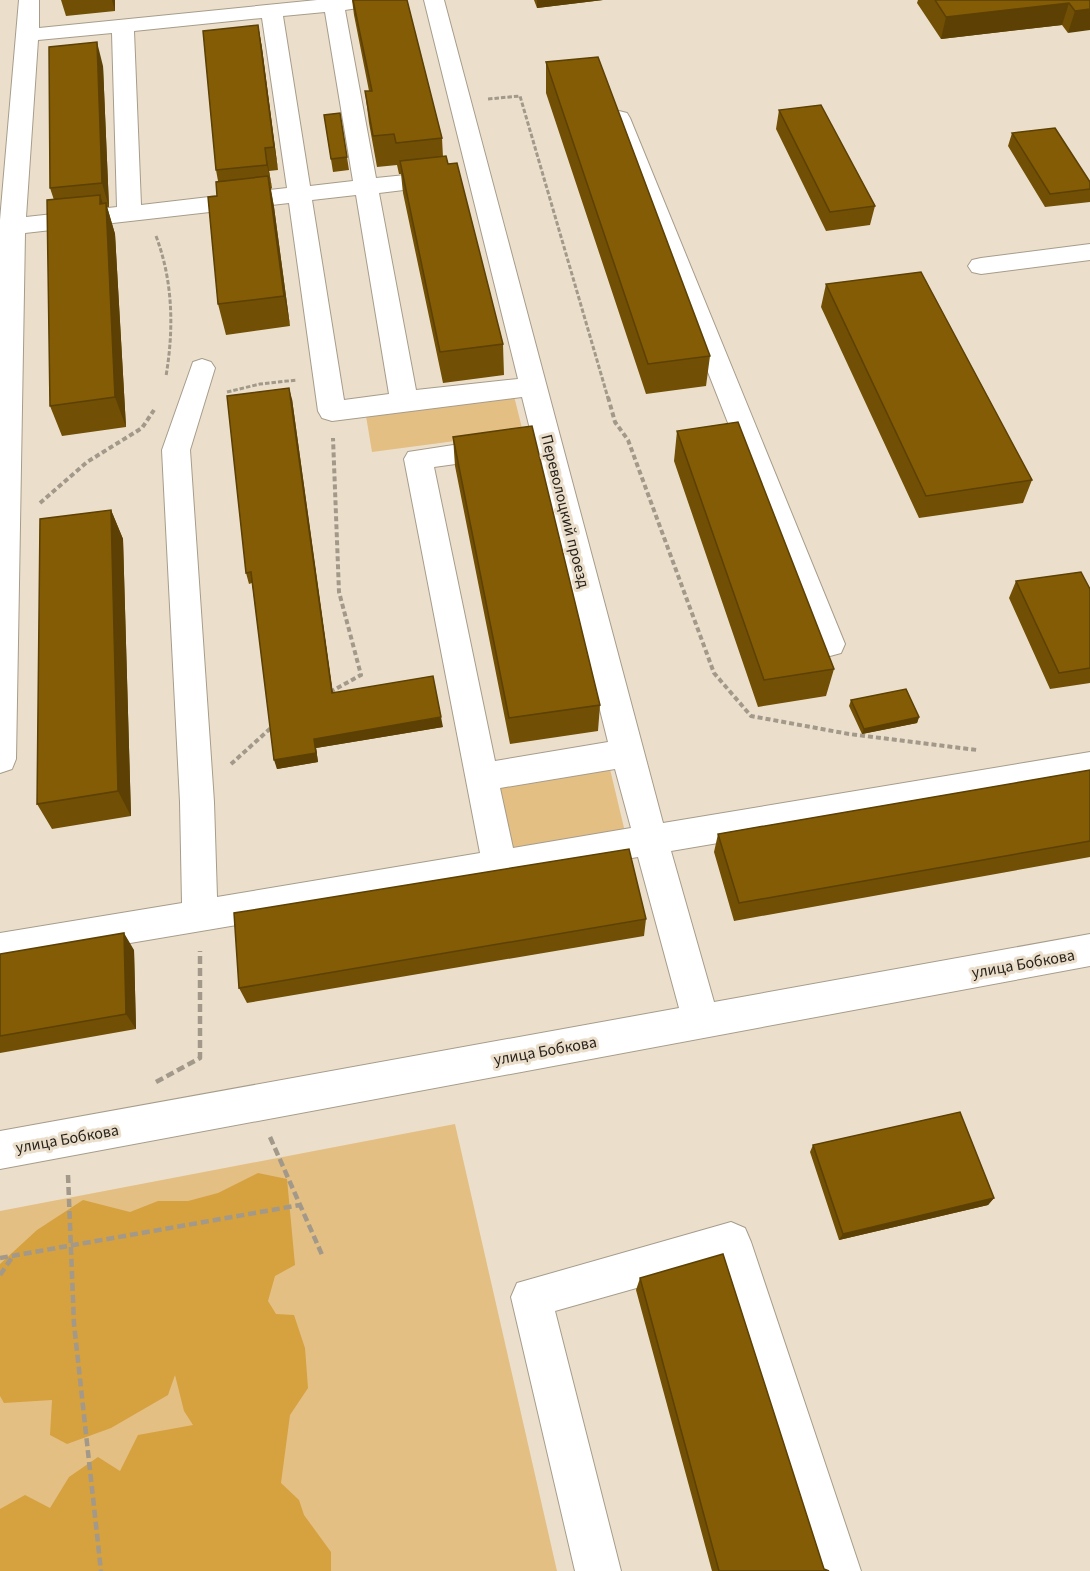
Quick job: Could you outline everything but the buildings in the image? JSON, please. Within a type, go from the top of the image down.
[{"type":"street","points":[[0,759],[6,539],[7,227],[28,35],[29,0]]},
{"type":"street","points":[[28,35],[272,11],[333,2],[377,0]]},
{"type":"street","name":"Переволоцкий проезд","points":[[434,0],[627,753],[653,839],[701,1022]]},
{"type":"street","points":[[333,2],[404,401]]},
{"type":"street","points":[[272,11],[332,411],[534,386]]},
{"type":"street","points":[[123,26],[138,212]]},
{"type":"street","points":[[617,110],[830,644]]},
{"type":"street","points":[[7,227],[479,175]]},
{"type":"street","points":[[981,266],[1090,252]]},
{"type":"street","points":[[200,916],[196,802],[176,450],[202,368]]},
{"type":"street","points":[[499,866],[418,459],[548,441]]},
{"type":"street","points":[[481,777],[627,753]]},
{"type":"street","points":[[0,950],[1090,766]]},
{"type":"street","name":"улица Бобкова","points":[[0,1150],[1090,951]]},
{"type":"street","points":[[598,1571],[531,1297],[731,1242],[837,1571]]},
{"type":"path","points":[[460,102],[520,96],[615,422]]},
{"type":"path","points":[[138,212],[150,223],[166,261],[172,346],[165,380]]},
{"type":"path","points":[[6,539],[46,496],[87,462],[192,400],[260,384],[327,377]]},
{"type":"path","points":[[142,428],[160,402]]},
{"type":"path","points":[[321,697],[361,675],[339,592],[332,411]]},
{"type":"path","points":[[196,802],[233,761],[281,719]]},
{"type":"path","points":[[200,916],[200,1058]]},
{"type":"path","points":[[268,1132],[323,1257]]},
{"type":"path","points":[[68,1168],[69,1245],[77,1367],[101,1571]]},
{"type":"path","points":[[0,1258],[300,1205]]},
{"type":"path","points":[[0,1275],[14,1255]]},
{"type":"shaded area","points":[[514,396],[523,432],[372,452],[366,416]]},
{"type":"shaded area","points":[[610,769],[625,832],[508,851],[495,786]]},
{"type":"shaded area","points":[[455,1124],[557,1571],[0,1571],[0,1211]]},
{"type":"shaded area","points":[[258,1173],[287,1179],[295,1265],[275,1276],[268,1301],[276,1314],[294,1315],[305,1348],[308,1388],[290,1415],[281,1483],[299,1500],[304,1515],[331,1552],[331,1571],[0,1571],[0,1509],[25,1495],[50,1508],[69,1477],[98,1457],[120,1471],[138,1435],[193,1425],[184,1411],[175,1375],[168,1395],[111,1428],[67,1444],[50,1435],[52,1400],[4,1403],[0,1396],[0,1264],[37,1230],[83,1200],[130,1212],[158,1201],[188,1201],[218,1193]]}]
